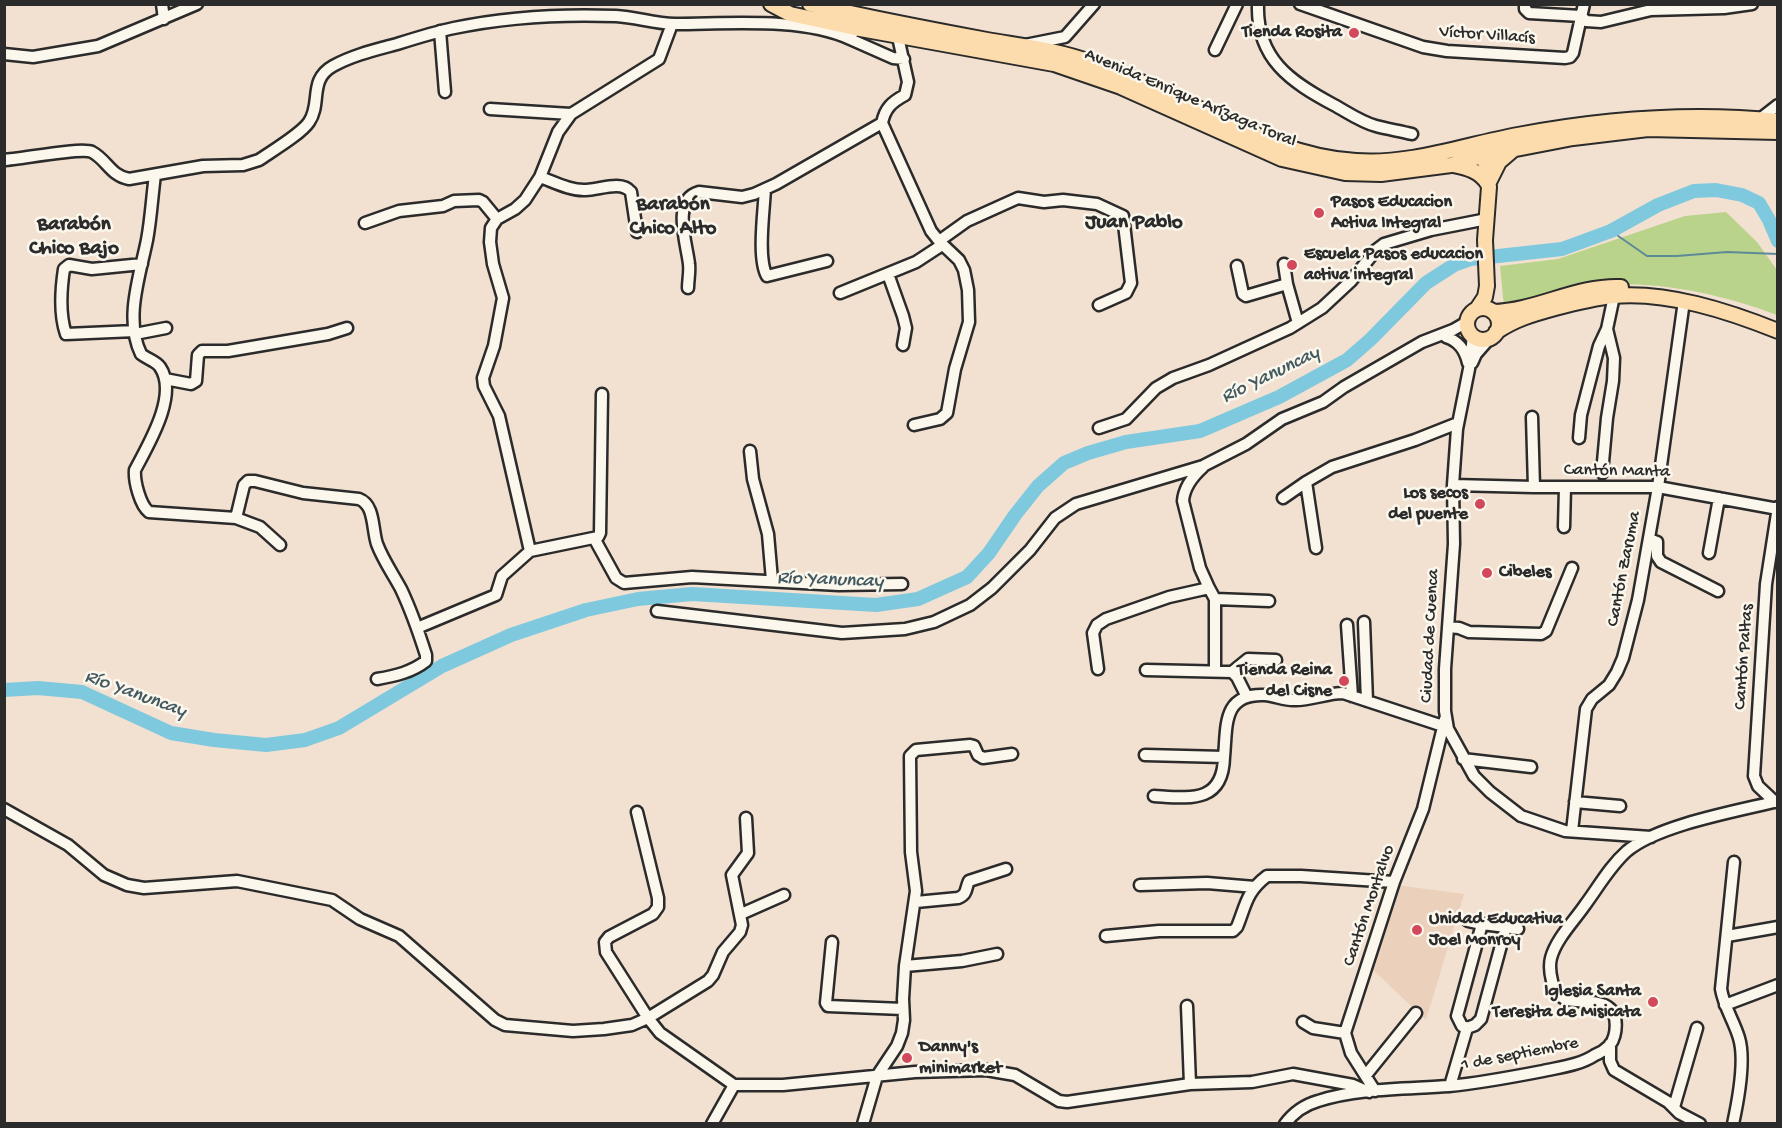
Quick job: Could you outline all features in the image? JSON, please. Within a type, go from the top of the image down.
[{"type":"main road","name":"Avenida Enrique Arízaga Toral","points":[[771,4],[790,14],[898,37],[1024,58],[1077,71],[1139,95],[1282,159],[1345,172],[1381,174],[1451,165],[1484,149],[1514,149],[1573,138],[1648,129],[1778,132]]},
{"type":"main road","name":"Avenida Enrique Arízaga Toral","points":[[810,4],[855,28],[1020,46],[1089,61],[1175,97],[1258,137],[1289,148],[1352,161],[1398,161],[1484,149],[1587,124],[1639,118],[1778,121]]},
{"type":"main road","points":[[1484,149],[1488,184],[1485,297],[1487,311],[1498,324],[1493,335]]},
{"type":"main road","points":[[1488,184],[1499,162],[1514,149]]},
{"type":"main road","points":[[1451,165],[1475,172],[1488,184]]},
{"type":"main road","points":[[1778,321],[1730,303],[1706,297],[1651,289],[1616,287],[1577,292],[1515,309],[1471,314],[1470,331],[1481,339],[1529,315],[1581,301],[1614,296],[1640,296],[1684,301],[1729,312],[1778,331]]},
{"type":"street","points":[[162,4],[164,19]]},
{"type":"street","points":[[4,54],[33,57],[98,46],[197,4]]},
{"type":"street","points":[[1020,46],[1065,37],[1094,4]]},
{"type":"street","points":[[1215,50],[1237,4]]},
{"type":"street","points":[[1258,4],[1260,29],[1266,46],[1273,61],[1284,74],[1312,93],[1376,126],[1412,134]]},
{"type":"street","name":"Víctor Villacís","points":[[1300,4],[1326,9],[1423,47],[1447,51],[1570,57],[1573,53],[1581,16]]},
{"type":"street","points":[[1525,4],[1529,13],[1581,16],[1587,21],[1601,22],[1651,10],[1724,8],[1752,4]]},
{"type":"street","points":[[1581,16],[1584,4]]},
{"type":"street","points":[[4,160],[76,150],[89,151],[98,156],[120,177],[129,179],[195,167],[243,165],[259,160],[311,120],[317,84],[321,75],[348,58],[440,31],[546,16],[619,16],[672,24],[786,26],[820,30],[855,28],[890,57],[904,59]]},
{"type":"street","points":[[530,551],[500,416],[484,386],[483,378],[494,346],[503,298],[493,264],[491,228],[497,219],[515,209],[525,200],[540,177],[558,132],[571,114],[659,59],[672,24]]},
{"type":"street","points":[[440,31],[445,92]]},
{"type":"street","points":[[898,37],[908,82],[905,95],[893,102],[884,112],[882,123],[932,231],[959,260],[964,270],[968,290],[969,322],[955,369],[947,413],[940,419],[914,425]]},
{"type":"street","points":[[1760,119],[1778,105]]},
{"type":"street","points":[[490,109],[571,114]]},
{"type":"street","points":[[688,288],[689,268],[682,224],[687,198],[699,192],[742,197],[765,189],[882,123]]},
{"type":"street","points":[[155,176],[134,312],[135,333],[141,354],[160,367],[165,380],[161,419],[135,470],[143,507],[149,512],[236,518],[260,527],[280,545]]},
{"type":"street","points":[[540,177],[581,190],[621,186],[627,188],[631,192],[637,232]]},
{"type":"street","points":[[765,189],[762,229],[764,266],[767,276],[827,261]]},
{"type":"street","points":[[840,293],[916,262],[967,221],[1018,198],[1044,202],[1063,200],[1097,204],[1123,216],[1131,283],[1126,292],[1099,305]]},
{"type":"street","points":[[365,223],[399,211],[443,206],[454,201],[479,200],[497,219]]},
{"type":"street","points":[[1100,428],[1125,419],[1156,388],[1173,378],[1215,362],[1298,323],[1322,308],[1344,288],[1384,244],[1431,230],[1487,219]]},
{"type":"street","points":[[142,264],[92,269],[69,265],[64,269],[62,302],[66,334],[135,333],[166,328]]},
{"type":"street","points":[[1284,264],[1298,323]]},
{"type":"street","points":[[1237,266],[1243,294],[1246,296],[1287,284]]},
{"type":"street","points":[[888,274],[906,328],[903,345]]},
{"type":"street","points":[[1579,438],[1581,415],[1599,346],[1607,329],[1614,296]]},
{"type":"street","name":"Cantón Zaruma","points":[[1572,831],[1586,709],[1592,699],[1609,685],[1623,658],[1638,600],[1658,487],[1684,301]]},
{"type":"street","points":[[165,380],[191,384],[196,381],[198,355],[202,351],[228,351],[328,334],[347,328]]},
{"type":"street","points":[[1602,473],[1614,369],[1614,358],[1607,329]]},
{"type":"street","points":[[657,611],[842,633],[905,628],[934,622],[970,605],[992,588],[1030,550],[1065,509],[1203,466],[1246,444],[1282,419],[1323,402],[1344,387],[1422,342],[1470,331]]},
{"type":"street","name":"Ciudad de Cuenca","points":[[1470,331],[1469,369],[1458,423],[1453,485],[1454,544],[1445,669],[1444,722],[1474,776],[1490,792],[1521,816],[1572,831],[1652,837]]},
{"type":"street","name":"Ciudad de Cuenca","points":[[1469,369],[1476,354],[1493,335]]},
{"type":"street","points":[[1441,338],[1458,343],[1469,369]]},
{"type":"street","points":[[417,628],[496,595],[502,576],[530,551],[598,537],[600,533],[602,394]]},
{"type":"street","points":[[1532,417],[1534,487]]},
{"type":"street","points":[[1283,498],[1332,467],[1415,440],[1458,423]]},
{"type":"street","points":[[750,451],[753,479],[768,534],[772,580]]},
{"type":"street","points":[[1203,466],[1189,481],[1183,493],[1183,501],[1200,568],[1215,599],[1215,671]]},
{"type":"street","points":[[236,518],[243,485],[255,480],[303,493],[359,499],[366,502],[370,508],[373,530],[380,552],[417,628],[426,661],[415,669],[376,680]]},
{"type":"street","points":[[1306,482],[1316,548]]},
{"type":"street","name":"Cantón Manta","points":[[1453,485],[1658,487],[1777,508]]},
{"type":"street","points":[[1564,527],[1565,487]]},
{"type":"street","points":[[1709,553],[1719,498]]},
{"type":"street","name":"Cantón Paltas","points":[[1776,801],[1758,786],[1754,776],[1766,584],[1777,508]]},
{"type":"street","points":[[594,538],[616,578],[624,583],[692,577],[839,585],[902,584]]},
{"type":"street","points":[[1649,539],[1657,542],[1657,556],[1661,562],[1718,591]]},
{"type":"street","points":[[1448,627],[1478,633],[1541,634],[1546,631],[1572,568]]},
{"type":"street","points":[[1098,669],[1093,633],[1097,625],[1106,619],[1169,597],[1209,588]]},
{"type":"street","points":[[1215,599],[1269,601]]},
{"type":"street","points":[[1366,623],[1369,702]]},
{"type":"street","points":[[1347,625],[1352,696]]},
{"type":"street","points":[[1232,672],[1248,659],[1276,660]]},
{"type":"street","points":[[1146,670],[1232,672],[1247,697]]},
{"type":"street","points":[[1154,796],[1187,798],[1210,793],[1216,787],[1222,776],[1228,714],[1231,707],[1247,697],[1265,695],[1294,700],[1343,693],[1444,722]]},
{"type":"street","name":"Cantón Montalvo","points":[[1345,1032],[1394,882],[1423,809],[1444,722]]},
{"type":"street","points":[[863,1124],[877,1076],[897,1046],[904,1020],[905,966],[916,902],[916,881],[911,852],[909,760],[912,752],[970,745],[974,746],[978,755],[983,758],[1012,754]]},
{"type":"street","points":[[1145,755],[1224,757]]},
{"type":"street","points":[[1463,759],[1531,767]]},
{"type":"street","points":[[1700,1124],[1679,1113],[1674,1107],[1614,1070],[1610,1061],[1610,1044],[1616,1021],[1613,1012],[1607,1007],[1565,1000],[1557,995],[1553,988],[1550,968],[1554,950],[1614,864],[1638,843],[1688,824],[1776,801]]},
{"type":"street","points":[[1575,802],[1620,806]]},
{"type":"street","points":[[4,809],[68,845],[104,875],[127,885],[144,888],[237,881],[332,900],[360,919],[399,936],[495,1020],[505,1025],[584,1031],[632,1025],[648,1018],[708,981],[723,952],[740,932],[742,925],[732,875],[748,853],[746,818]]},
{"type":"street","points":[[637,812],[658,898],[658,907],[653,914],[609,937],[605,942],[606,952],[660,1033],[734,1085],[783,1085],[915,1072],[986,1070],[1015,1074],[1059,1101],[1067,1102],[1190,1084],[1252,1082],[1293,1074],[1353,1085],[1372,1092]]},
{"type":"street","points":[[1616,834],[1623,855]]},
{"type":"street","points":[[1733,1124],[1742,1053],[1721,989],[1734,862]]},
{"type":"street","points":[[916,902],[958,898],[967,891],[969,880],[1006,870]]},
{"type":"street","points":[[1106,936],[1159,931],[1233,931],[1237,927],[1241,911],[1255,888],[1267,876],[1394,882]]},
{"type":"street","points":[[1140,885],[1207,883],[1255,888]]},
{"type":"street","points":[[741,914],[784,895]]},
{"type":"street","points":[[1468,921],[1518,929]]},
{"type":"street","points":[[1482,924],[1457,1016],[1462,1026],[1467,1028],[1475,1025],[1481,1019],[1506,927]]},
{"type":"street","points":[[1727,936],[1778,927]]},
{"type":"street","points":[[832,942],[826,1003],[828,1006],[903,1009]]},
{"type":"street","points":[[905,966],[962,961],[997,954]]},
{"type":"street","points":[[1725,1005],[1778,984]]},
{"type":"street","points":[[1187,1006],[1190,1084]]},
{"type":"street","points":[[1366,1075],[1416,1013]]},
{"type":"street","points":[[1303,1022],[1313,1028],[1345,1032],[1351,1053],[1366,1075],[1372,1092]]},
{"type":"street","points":[[1450,1086],[1467,1028]]},
{"type":"street","points":[[1674,1107],[1697,1028]]},
{"type":"street","name":"1 de septiembre","points":[[1285,1124],[1296,1111],[1318,1101],[1372,1092],[1450,1086],[1501,1079],[1576,1064],[1593,1057],[1610,1044]]},
{"type":"street","points":[[712,1124],[734,1085]]},
{"type":"shaded area","name":"Unidad Educativa Joel Monroy","points":[[1396,885],[1464,894],[1426,1020],[1369,966]]},
{"type":"green space","points":[[1726,212],[1757,242],[1777,270],[1777,315],[1705,293],[1630,284],[1571,287],[1504,307],[1500,266],[1558,259],[1685,216]]},
{"type":"waterway","name":"Río Yanuncay","points":[[4,690],[38,688],[82,692],[171,733],[266,745],[305,740],[339,728],[442,666],[511,635],[586,610],[638,599],[692,594],[876,605],[918,599],[967,577],[989,553],[1038,486],[1064,463],[1126,442],[1200,431],[1279,397],[1347,360],[1426,283],[1454,265],[1471,259],[1562,249],[1611,231],[1658,205],[1694,191],[1716,190],[1742,195],[1759,203],[1778,241]]},
{"type":"waterway","name":"Río Yanuncay","points":[[1611,231],[1647,256],[1727,252],[1778,254]]},
{"type":"place","name":"Tienda Rosita","points":[[1354,33]]},
{"type":"place","name":"Pasos Educacion Activa Integral","points":[[1319,213]]},
{"type":"place","name":"Escuela Pasos educacion activa integral","points":[[1292,265]]},
{"type":"place","name":"Los secos del puente","points":[[1480,504]]},
{"type":"place","name":"Cibeles","points":[[1487,573]]},
{"type":"place","name":"Tienda Reina del Cisne","points":[[1344,681]]},
{"type":"place","name":"Unidad Educativa Joel Monroy","points":[[1417,930]]},
{"type":"place","name":"Iglesia Santa Teresita de Misicata","points":[[1653,1002]]},
{"type":"place","name":"Danny's minimarket","points":[[907,1058]]},
{"type":"district","name":"Barabón Chico Alto","points":[[673,218]]},
{"type":"district","name":"Juan Pablo","points":[[1134,224]]},
{"type":"district","name":"Barabón Chico Bajo","points":[[74,238]]}]
